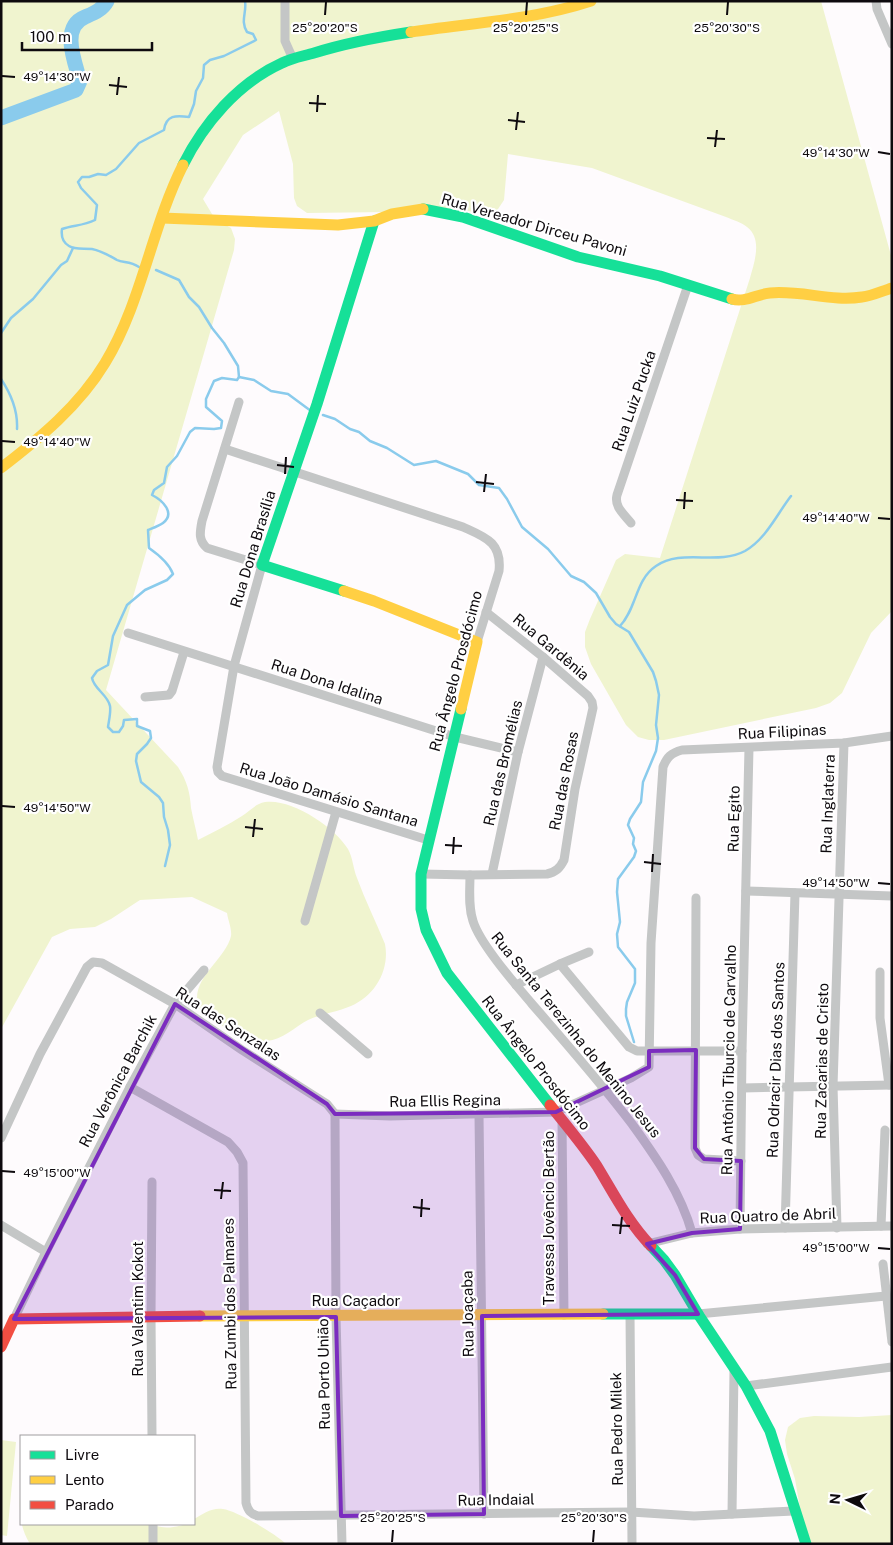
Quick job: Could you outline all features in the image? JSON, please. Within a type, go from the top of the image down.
[{"type":"main road","points":[[1,468],[32,444],[69,410],[96,377],[115,346],[180,170],[201,134],[235,94],[278,64],[353,41],[424,29],[526,17],[573,8],[591,1]]},
{"type":"main road","name":"Rua Vereador Dirceu Pavoni","points":[[162,218],[338,225],[374,221],[392,214],[421,209],[442,212],[578,256],[641,271],[739,301],[767,293],[789,292],[840,298],[863,297],[892,288]]},
{"type":"main road","name":"Rua Dona Brasília","points":[[262,565],[317,404],[374,221]]},
{"type":"main road","points":[[262,565],[374,600],[477,642]]},
{"type":"main road","name":"Rua Ângelo Prosdócimo","points":[[477,642],[421,874],[420,908],[426,930],[447,973],[596,1165],[625,1215],[647,1244],[664,1260],[675,1275],[698,1314],[746,1386],[770,1431],[806,1544]]},
{"type":"main road","name":"Rua Caçador","points":[[14,1319],[151,1316],[336,1317],[698,1314]]},
{"type":"main road","name":"Rua Verônica Barchik","points":[[1,1347],[14,1319]]},
{"type":"street","points":[[285,1],[285,41],[293,59]]},
{"type":"street","points":[[876,1],[877,9],[892,44]]},
{"type":"street","name":"Rua Luiz Pucka","points":[[631,523],[617,506],[617,494],[688,285]]},
{"type":"street","points":[[239,402],[202,522],[200,536],[202,544],[207,548],[262,565]]},
{"type":"street","points":[[225,449],[293,472]]},
{"type":"street","name":"Rua Ângelo Prosdócimo","points":[[293,472],[463,526],[484,536],[492,543],[498,551],[500,559],[499,571],[477,642]]},
{"type":"street","name":"Rua Dona Brasília","points":[[222,776],[218,772],[217,767],[234,666],[262,565]]},
{"type":"street","name":"Rua Gardênia","points":[[486,612],[588,696],[593,708]]},
{"type":"street","name":"Rua Dona Idalina","points":[[128,633],[455,738],[518,752]]},
{"type":"street","points":[[145,697],[169,695],[172,691],[184,652]]},
{"type":"street","name":"Rua das Bromélias","points":[[492,874],[518,752],[543,657]]},
{"type":"street","name":"Rua das Rosas","points":[[492,874],[554,872],[560,867],[564,860],[576,789],[593,708]]},
{"type":"street","name":"Rua Filipinas","points":[[650,1051],[650,943],[663,767],[666,759],[672,753],[682,750],[844,743],[892,736]]},
{"type":"street","name":"Rua Inglaterra","points":[[839,895],[844,743]]},
{"type":"street","name":"Rua Egito","points":[[746,891],[749,748]]},
{"type":"street","name":"Rua João Damásio Santana","points":[[222,776],[428,840]]},
{"type":"street","points":[[305,920],[336,812]]},
{"type":"street","points":[[421,874],[492,874]]},
{"type":"street","name":"Rua Santa Terezinha do Menino Jesus","points":[[470,875],[470,905],[473,921],[480,936],[516,985],[606,1089],[652,1151],[684,1209],[692,1233]]},
{"type":"street","points":[[746,891],[892,896]]},
{"type":"street","name":"Rua Antônio Tiburcio de Carvalho","points":[[740,1230],[746,891]]},
{"type":"street","name":"Rua Odracir Dias dos Santos","points":[[785,1228],[795,893]]},
{"type":"street","name":"Rua Zacarias de Cristo","points":[[837,1228],[833,1086],[839,895]]},
{"type":"street","points":[[696,898],[695,1148],[698,1155],[704,1158],[741,1162]]},
{"type":"street","points":[[516,985],[589,952]]},
{"type":"street","name":"Rua das Senzalas","points":[[1,1138],[40,1054],[87,967],[93,962],[102,963],[175,1004],[242,1050],[327,1104],[334,1114]]},
{"type":"street","points":[[560,964],[629,1047],[650,1051],[742,1051]]},
{"type":"street","name":"Rua Verônica Barchik","points":[[14,1319],[130,1087],[175,1004],[204,970]]},
{"type":"street","points":[[742,1088],[890,1085],[880,1018],[880,972]]},
{"type":"street","points":[[320,1012],[368,1054]]},
{"type":"street","points":[[559,1116],[649,1067],[650,1051]]},
{"type":"street","name":"Rua Zumbi dos Palmares","points":[[130,1087],[228,1142],[237,1152],[243,1163],[246,1503],[248,1510],[258,1516]]},
{"type":"street","name":"Rua Ellis Regina","points":[[334,1114],[559,1116]]},
{"type":"street","name":"Rua Porto União","points":[[334,1114],[336,1317],[342,1544]]},
{"type":"street","name":"Rua Joaçaba","points":[[479,1114],[484,1514]]},
{"type":"street","name":"Travessa Jovêncio Bertão","points":[[559,1116],[564,1314]]},
{"type":"street","points":[[881,1226],[886,1130]]},
{"type":"street","name":"Rua Valentim Kokot","points":[[152,1182],[152,1435]]},
{"type":"street","points":[[1,1226],[46,1252]]},
{"type":"street","name":"Rua Quatro de Abril","points":[[647,1244],[692,1233],[785,1228],[892,1226]]},
{"type":"street","points":[[882,1264],[892,1342]]},
{"type":"street","points":[[698,1314],[886,1296]]},
{"type":"street","name":"Rua Pedro Milek","points":[[630,1314],[632,1544]]},
{"type":"street","points":[[746,1386],[892,1367]]},
{"type":"street","points":[[732,1514],[734,1370]]},
{"type":"street","name":"Rua Indaial","points":[[258,1516],[631,1512],[694,1516],[794,1511]]},
{"type":"street","points":[[153,1525],[153,1544]]},
{"type":"highlighted area","points":[[175,1004],[327,1104],[335,1114],[556,1112],[649,1067],[649,1051],[696,1050],[695,1148],[704,1159],[741,1161],[740,1229],[692,1233],[647,1244],[675,1275],[698,1314],[482,1316],[484,1514],[341,1516],[336,1317],[14,1319]]},
{"type":"green space","points":[[1,1],[821,1],[892,259],[892,611],[871,633],[842,693],[830,703],[816,708],[664,740],[649,740],[638,737],[626,725],[591,664],[585,647],[585,632],[616,560],[625,554],[660,558],[750,278],[756,251],[755,238],[752,232],[745,225],[737,221],[592,168],[508,154],[504,200],[496,212],[485,214],[468,211],[307,213],[297,206],[294,198],[293,164],[279,111],[243,135],[203,199],[215,219],[231,228],[235,239],[234,250],[106,690],[178,767],[184,777],[190,797],[198,840],[237,819],[258,804],[275,802],[299,809],[323,823],[342,840],[350,852],[360,886],[385,944],[386,954],[383,972],[374,989],[360,1002],[308,1020],[273,1040],[267,1041],[252,1038],[211,1020],[200,1010],[197,999],[202,980],[228,945],[231,936],[227,913],[192,897],[140,900],[95,927],[70,929],[52,937],[1,1029]]},
{"type":"green space","points":[[892,1415],[892,1544],[811,1544],[802,1520],[795,1479],[787,1454],[785,1440],[788,1427],[800,1418],[814,1416],[859,1417]]},
{"type":"green space","points":[[1,1440],[16,1442],[7,1536],[1,1535]]},
{"type":"green space","points":[[223,1509],[246,1518],[286,1544],[30,1544],[22,1525],[155,1525],[169,1528],[195,1525],[195,1518],[197,1517],[208,1511]]},
{"type":"waterway","points":[[1,118],[76,90],[80,81],[71,46],[73,29],[77,22],[98,11],[107,1]]},
{"type":"waterway","points":[[139,267],[117,260],[99,251],[74,248],[63,241],[62,229],[95,220],[97,205],[81,188],[78,182],[82,177],[98,174],[106,175],[116,169],[139,143],[164,130],[167,121],[172,117],[189,117],[196,91],[203,78],[204,65],[210,60],[224,56],[256,40],[253,34],[247,32],[245,28],[245,1]]},
{"type":"waterway","points":[[1,333],[11,318],[33,299],[61,265],[67,261],[73,248]]},
{"type":"waterway","points":[[156,270],[179,280],[189,297],[199,307],[224,343],[238,366],[239,377]]},
{"type":"waterway","points":[[165,866],[170,845],[163,803],[159,797],[141,782],[136,761],[137,754],[151,738],[150,731],[137,726],[137,719],[124,720],[119,732],[113,732],[108,727],[109,702],[95,685],[92,678],[97,671],[108,665],[113,636],[127,605],[145,590],[167,580],[173,574],[160,556],[149,548],[148,530],[163,523],[168,515],[168,511],[163,503],[152,495],[154,490],[164,483],[167,467],[177,456],[190,432],[195,428],[221,428],[222,421],[206,407],[206,399],[214,381],[222,378],[237,380],[239,377],[254,380],[271,391],[288,394],[311,411]]},
{"type":"waterway","points":[[1,379],[13,402],[17,429]]},
{"type":"waterway","points":[[323,415],[335,419],[350,429],[359,432],[370,441],[387,448],[414,465],[436,461],[468,474],[479,485],[499,488],[522,527],[548,549],[571,576],[584,582],[596,593],[610,617],[616,624],[629,632],[653,672],[659,695],[656,751],[643,782],[641,802],[628,825],[634,838],[633,844],[636,851],[634,857],[618,879],[617,892],[620,922],[617,934],[618,947],[635,969],[635,983],[626,1009],[626,1016],[634,1042]]},
{"type":"waterway","points":[[620,626],[626,619],[644,579],[656,566],[677,558],[723,557],[745,551],[765,533],[791,496]]},
{"type":"traffic: fast","points":[[183,165],[201,134],[224,106],[251,81],[266,71],[290,60],[326,49],[411,32]]},
{"type":"traffic: fast","points":[[423,209],[463,217],[578,257],[660,276],[732,299]]},
{"type":"traffic: fast","points":[[344,591],[262,565],[317,404],[374,221]]},
{"type":"traffic: fast","points":[[461,709],[421,874],[421,909],[426,930],[447,973],[550,1105]]},
{"type":"traffic: fast","points":[[651,1246],[675,1275],[698,1314],[746,1386],[770,1431],[806,1544]]},
{"type":"traffic: fast","points":[[603,1314],[698,1314]]},
{"type":"traffic: slow","points":[[411,32],[524,17],[591,1]]},
{"type":"traffic: slow","points":[[1,468],[44,433],[71,407],[95,379],[105,363],[118,340],[138,290],[163,214],[183,165]]},
{"type":"traffic: slow","points":[[162,218],[338,225],[374,221],[392,214],[423,209]]},
{"type":"traffic: slow","points":[[732,299],[742,300],[765,294],[782,293],[851,298],[870,296],[892,288]]},
{"type":"traffic: slow","points":[[344,591],[477,642],[461,709]]},
{"type":"traffic: slow","points":[[200,1316],[603,1314]]},
{"type":"traffic: jam","points":[[550,1105],[592,1158],[628,1218],[651,1246]]},
{"type":"traffic: jam","points":[[1,1347],[14,1319],[200,1316]]}]
